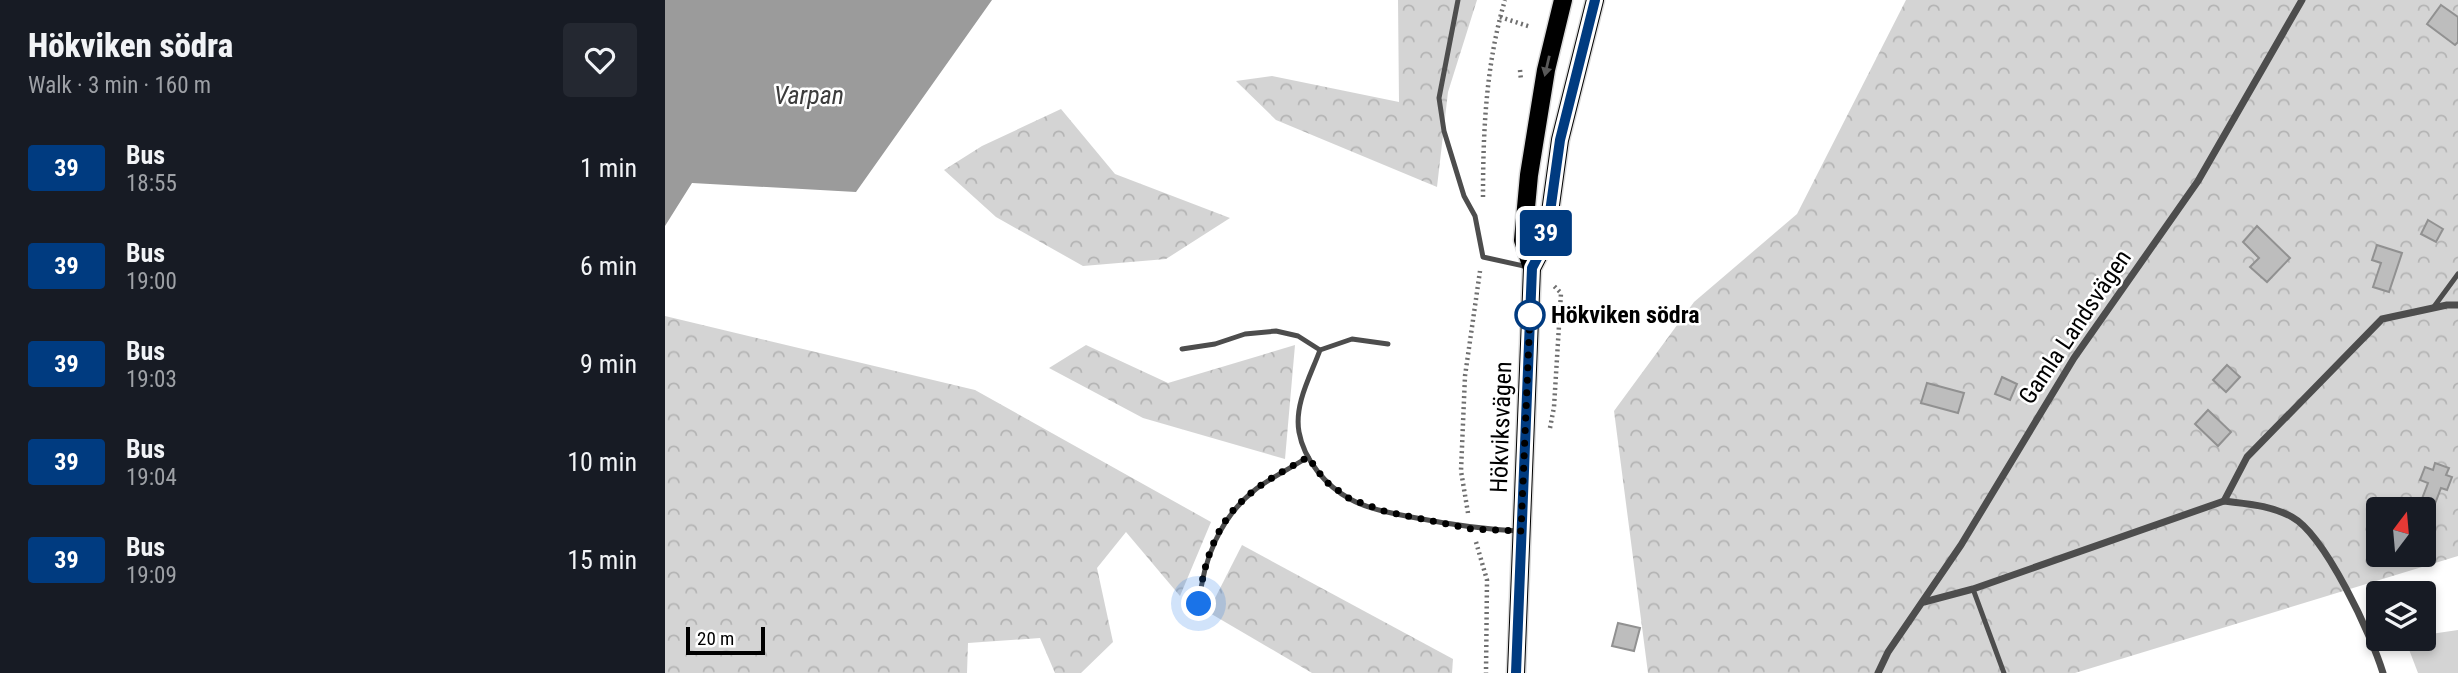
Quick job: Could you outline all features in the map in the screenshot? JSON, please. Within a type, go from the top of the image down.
[{"type":"main road","name":"Hökviksvägen","points":[[1515,673],[1532,268],[1523,240],[1528,175],[1543,81],[1563,0]]},
{"type":"main road","name":"Hökviksvägen","points":[[1532,268],[1546,241],[1560,140],[1595,0]]},
{"type":"street","name":"Gamla Landsvägen","points":[[1878,673],[1888,652],[1924,602],[2074,358],[2198,181],[2302,0]]},
{"type":"street","points":[[2224,501],[2247,457],[2382,319],[2458,305]]},
{"type":"street","points":[[1924,602],[1973,589],[2224,501],[2269,506],[2294,518],[2313,534],[2355,604],[2377,650],[2383,673]]},
{"type":"lane","points":[[1458,0],[1439,98],[1444,131],[1464,195],[1475,216],[1483,257],[1532,268]]},
{"type":"lane","points":[[2433,308],[2458,275]]},
{"type":"lane","points":[[1182,349],[1215,344],[1245,334],[1276,331],[1298,335],[1320,350]]},
{"type":"lane","points":[[1388,344],[1352,339],[1320,350],[1299,404],[1299,432],[1308,457],[1325,481],[1350,499],[1387,512],[1471,529],[1521,531]]},
{"type":"lane","points":[[1199,604],[1212,546],[1238,505],[1257,488],[1308,457]]},
{"type":"lane","points":[[1973,589],[2004,673]]},
{"type":"path","points":[[1483,205],[1487,86],[1493,38],[1504,0]]},
{"type":"path","points":[[1500,17],[1531,27]]},
{"type":"path","points":[[1483,257],[1465,376],[1461,471],[1471,529],[1487,580],[1486,673]]},
{"type":"green space","points":[[1398,0],[1477,0],[1448,92],[1437,187],[1276,120],[1236,81],[1272,76],[1399,102]]},
{"type":"green space","points":[[1906,0],[2458,0],[2458,556],[2436,563],[2436,497],[2366,497],[2366,567],[2422,567],[2376,581],[2366,581],[2366,584],[2075,673],[1648,673],[1614,411],[1694,302],[1797,214]]},
{"type":"green space","points":[[1061,109],[1115,174],[1230,218],[1166,259],[1083,266],[996,217],[944,170],[982,146]]},
{"type":"green space","points":[[665,316],[975,390],[1211,522],[1180,596],[1126,532],[1097,568],[1113,642],[1081,673],[1055,673],[1040,638],[968,643],[967,673],[665,673]]},
{"type":"green space","points":[[1086,345],[1168,383],[1295,345],[1285,459],[1143,418],[1049,368]]},
{"type":"green space","points":[[1242,545],[1453,659],[1452,673],[1312,673],[1208,612]]},
{"type":"green space","points":[[2458,630],[2458,673],[2418,673],[2410,651],[2436,651],[2436,633]]},
{"type":"water","name":"Varpan","points":[[665,0],[992,0],[856,192],[692,183],[665,226]]},
{"type":"building","points":[[2441,5],[2458,17],[2458,42],[2455,45],[2427,24]]},
{"type":"building","points":[[2428,220],[2443,229],[2436,242],[2421,234]]},
{"type":"building","points":[[2257,226],[2290,258],[2267,282],[2250,267],[2259,258],[2243,242]]},
{"type":"building","points":[[2377,245],[2402,253],[2389,292],[2373,287],[2381,263],[2372,260]]},
{"type":"building","points":[[2227,365],[2240,377],[2226,392],[2213,380]]},
{"type":"building","points":[[2002,377],[2017,384],[2010,400],[1995,394]]},
{"type":"building","points":[[1927,383],[1964,393],[1958,413],[1921,403]]},
{"type":"building","points":[[2208,410],[2231,432],[2218,446],[2195,424]]},
{"type":"building","points":[[2435,463],[2449,468],[2446,475],[2452,477],[2447,490],[2441,488],[2436,501],[2436,497],[2423,497],[2428,483],[2420,480],[2425,467],[2433,470]]},
{"type":"building","points":[[1618,623],[1640,628],[1634,651],[1612,646]]},
{"type":"bus line","name":"39","points":[[1516,673],[1532,268],[1546,241],[1548,210],[1560,140],[1595,0]]},
{"type":"place","name":"Hökviken södra","points":[[1530,315]]},
{"type":"route","points":[[1199,604],[1212,546],[1238,505],[1257,488],[1308,457],[1325,481],[1350,499],[1387,512],[1471,529],[1521,531],[1530,315]]}]
